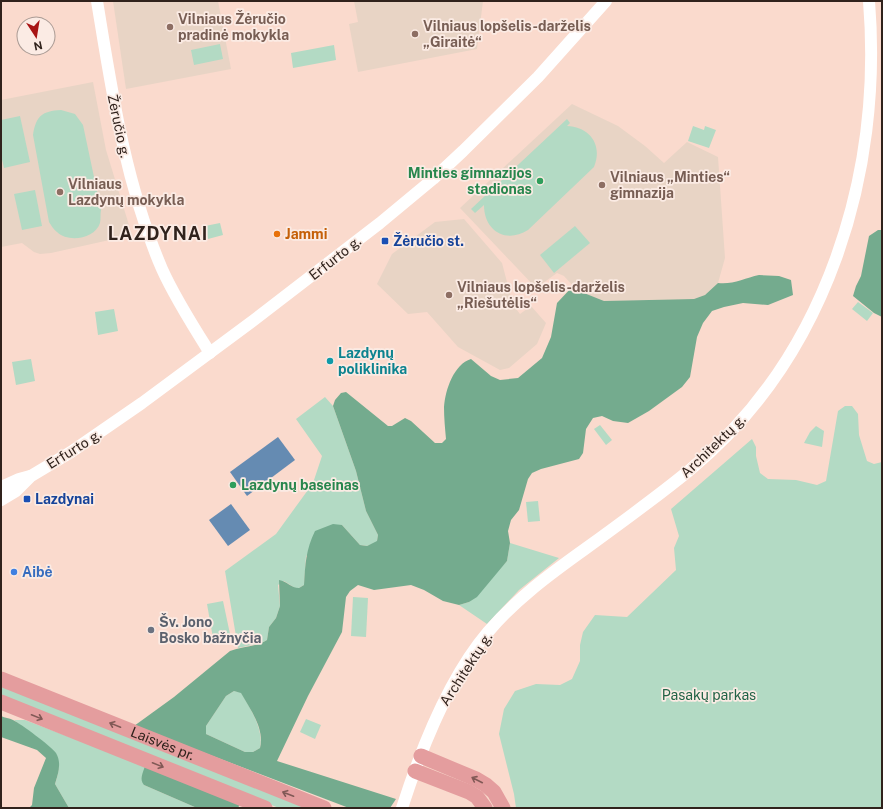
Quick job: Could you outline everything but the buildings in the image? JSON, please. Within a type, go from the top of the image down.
[{"type":"main road","name":"Laisvės pr.","points":[[1,679],[324,808]]},
{"type":"main road","name":"Laisvės pr.","points":[[1,702],[265,808]]},
{"type":"main road","points":[[421,756],[476,778],[486,784],[494,792],[503,808]]},
{"type":"main road","points":[[416,771],[468,792],[477,797],[485,808]]},
{"type":"street","name":"Žėručio g.","points":[[97,1],[113,101],[131,179],[162,268],[183,310],[210,353]]},
{"type":"street","name":"Erfurto g.","points":[[1,500],[16,491],[32,476],[108,428],[210,353],[380,223],[433,179],[463,151],[538,77],[606,1]]},
{"type":"street","name":"Architektų g.","points":[[402,808],[440,709],[470,657],[487,634],[527,593],[656,498],[707,456],[754,405],[780,371],[799,341],[821,301],[834,272],[858,198],[872,117],[873,67],[869,1]]},
{"type":"street","name":"Erfurto g.","points":[[1,487],[19,479],[32,476]]},
{"type":"shaded area","name":"Vilniaus Žėručio pradinė mokykla","points":[[113,1],[218,1],[231,69],[126,89]]},
{"type":"shaded area","name":"Vilniaus lopšelis-darželis „Giraitė“","points":[[354,1],[483,1],[477,49],[358,72],[349,24],[358,22]]},
{"type":"shaded area","name":"Vilniaus Lazdynų mokykla","points":[[93,82],[106,150],[132,235],[51,253],[40,254],[34,252],[22,243],[1,247],[1,100]]},
{"type":"shaded area","name":"Vilniaus „Minties“ gimnazija","points":[[572,104],[618,126],[645,146],[664,163],[687,142],[718,157],[725,258],[718,283],[705,295],[694,299],[604,301],[584,293],[573,286],[564,276],[557,273],[536,288],[460,208]]},
{"type":"shaded area","name":"Vilniaus lopšelis-darželis „Riešutėlis“","points":[[464,219],[502,263],[513,305],[520,314],[531,306],[546,323],[537,344],[509,368],[500,370],[458,347],[427,312],[408,314],[377,284],[392,254],[435,222]]},
{"type":"green space","points":[[220,44],[223,59],[194,65],[191,50]]},
{"type":"green space","points":[[334,45],[336,60],[293,68],[291,53]]},
{"type":"green space","points":[[61,110],[75,114],[83,125],[101,210],[100,223],[97,228],[93,233],[81,238],[62,235],[55,230],[49,222],[33,135],[36,123],[41,116],[45,113]]},
{"type":"green space","points":[[20,116],[30,162],[4,168],[1,155],[1,120]]},
{"type":"green space","points":[[567,119],[570,123],[567,126],[582,130],[592,139],[597,151],[594,167],[528,230],[512,236],[504,235],[498,232],[492,228],[488,222],[484,205],[475,213],[471,209]]},
{"type":"green space","points":[[693,126],[704,130],[705,126],[716,130],[709,148],[688,141]]},
{"type":"green space","points":[[35,190],[42,226],[22,230],[14,194]]},
{"type":"green space","points":[[220,223],[223,235],[208,239],[205,226]]},
{"type":"green space","points":[[575,226],[590,243],[554,273],[540,255]]},
{"type":"green space","points":[[878,230],[882,230],[882,317],[874,313],[853,296],[861,276],[869,236]]},
{"type":"green space","points":[[759,275],[779,276],[791,280],[793,295],[768,305],[743,303],[712,311],[703,323],[697,337],[690,377],[682,387],[649,411],[628,423],[613,421],[602,416],[593,418],[586,429],[583,453],[579,459],[541,469],[532,473],[528,479],[519,510],[511,520],[508,531],[510,543],[507,561],[477,597],[469,602],[459,605],[443,601],[424,590],[411,585],[374,590],[358,585],[350,591],[346,597],[342,632],[308,696],[277,761],[396,799],[390,808],[349,808],[134,726],[174,697],[230,651],[258,644],[267,640],[269,627],[276,618],[280,606],[279,580],[296,588],[304,585],[308,551],[315,531],[333,524],[342,525],[360,545],[367,546],[377,541],[378,535],[366,511],[356,471],[333,406],[335,400],[341,393],[346,392],[388,426],[392,426],[405,418],[411,421],[435,443],[442,443],[446,439],[444,407],[446,393],[455,372],[460,366],[471,359],[491,376],[500,380],[518,378],[542,358],[551,337],[557,303],[573,286],[584,293],[604,301],[694,299],[705,295],[718,283],[733,282]],"holes":[[[234,691],[241,693],[259,726],[261,741],[260,748],[253,752],[245,752],[206,734],[206,726],[226,696]]]},
{"type":"green space","points":[[858,302],[873,313],[867,321],[852,309]]},
{"type":"green space","points":[[114,309],[118,331],[98,335],[95,312]]},
{"type":"green space","points":[[31,359],[35,381],[16,385],[12,362]]},
{"type":"green space","points":[[325,397],[333,406],[356,471],[366,511],[378,535],[377,542],[367,546],[360,545],[342,525],[306,556],[304,585],[299,588],[295,588],[284,581],[278,585],[280,606],[276,618],[269,627],[267,640],[261,643],[238,648],[225,571],[276,534],[313,483],[322,456],[296,419]]},
{"type":"green space","name":"Pasakų parkas","points":[[845,406],[852,406],[858,414],[859,435],[867,461],[874,464],[882,462],[882,808],[516,808],[499,734],[504,709],[515,691],[536,684],[560,685],[572,679],[580,661],[580,645],[583,632],[595,615],[627,617],[676,570],[674,548],[679,536],[671,509],[752,439],[756,447],[756,456],[760,473],[768,479],[796,480],[817,485],[826,481],[838,411]]},
{"type":"green space","points":[[600,425],[612,440],[606,445],[594,429]]},
{"type":"green space","points":[[816,426],[824,431],[822,447],[804,443],[810,432]]},
{"type":"green space","points":[[538,501],[540,521],[528,522],[526,502]]},
{"type":"green space","points":[[510,543],[559,558],[519,590],[487,624],[459,605],[469,602],[507,561]]},
{"type":"green space","points":[[353,597],[368,598],[366,637],[351,636]]},
{"type":"green space","points":[[223,601],[230,634],[213,638],[207,604]]},
{"type":"green space","points":[[1,684],[309,808],[279,808],[1,697]]},
{"type":"green space","points":[[234,691],[241,692],[258,726],[261,741],[260,748],[253,752],[245,752],[206,734],[206,726],[226,696]]},
{"type":"green space","points":[[1,716],[13,720],[22,726],[56,753],[59,765],[55,784],[69,808],[29,808],[32,805],[34,788],[46,758],[37,750],[1,737]]},
{"type":"green space","points":[[306,719],[321,725],[315,739],[300,732]]},
{"type":"green space","points":[[14,720],[25,720],[145,766],[144,785],[197,808],[69,808],[55,784],[59,769],[55,753]]},
{"type":"green space","points":[[145,766],[240,804],[238,808],[197,808],[144,785],[142,774]]},
{"type":"water","points":[[278,437],[295,460],[247,496],[230,472]]},
{"type":"water","points":[[231,504],[250,530],[228,546],[209,520]]},
{"type":"place","name":"Vilniaus Žėručio pradinė mokykla","points":[[170,27]]},
{"type":"place","name":"Vilniaus lopšelis-darželis „Giraitė“","points":[[415,34]]},
{"type":"place","name":"Minties gimnazijos stadionas","points":[[540,181]]},
{"type":"place","name":"Vilniaus „Minties“ gimnazija","points":[[602,185]]},
{"type":"place","name":"Vilniaus Lazdynų mokykla","points":[[60,192]]},
{"type":"place","name":"Jammi","points":[[277,234]]},
{"type":"place","name":"Žėručio st.","points":[[385,241]]},
{"type":"place","name":"Vilniaus lopšelis-darželis „Riešutėlis“","points":[[449,295]]},
{"type":"place","name":"Lazdynų poliklinika","points":[[330,361]]},
{"type":"place","name":"Lazdynų baseinas","points":[[233,485]]},
{"type":"place","name":"Lazdynai","points":[[27,499]]},
{"type":"place","name":"Aibė","points":[[14,572]]},
{"type":"place","name":"Šv. Jono Bosko bažnyčia","points":[[151,630]]},
{"type":"district","name":"LAZDYNAI","points":[[158,233]]}]
